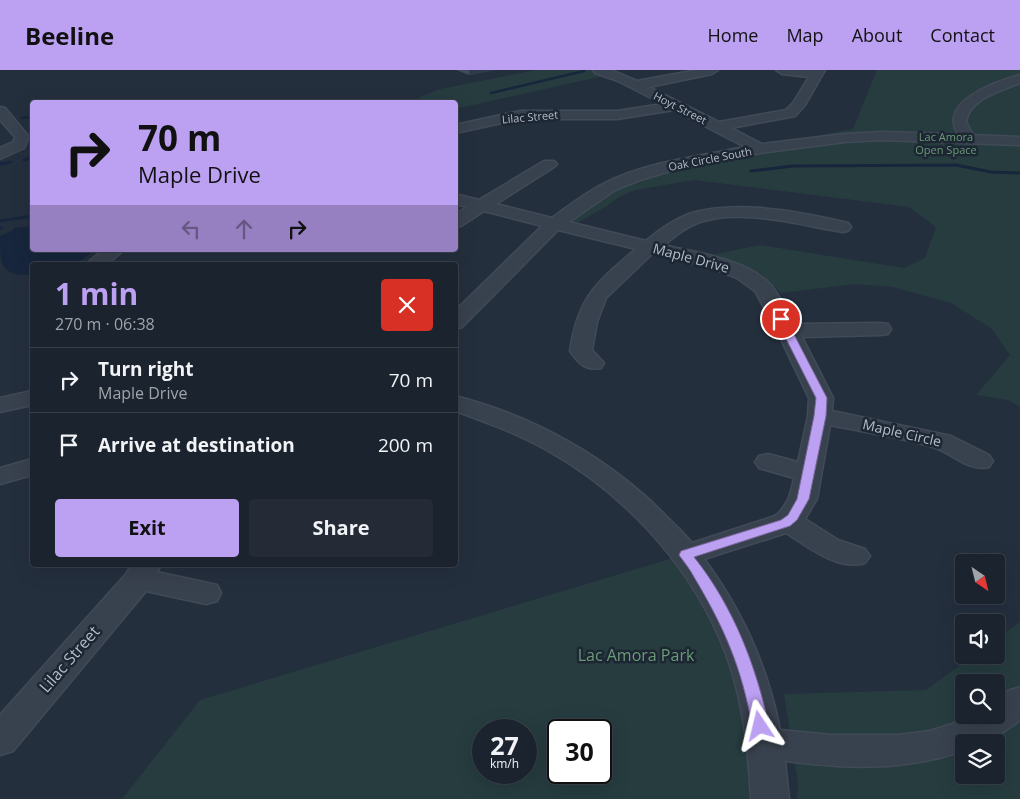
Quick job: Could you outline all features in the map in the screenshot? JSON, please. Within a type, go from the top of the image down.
[{"type":"street","name":"Hoyt Street","points":[[599,70],[635,85],[760,149]]},
{"type":"street","points":[[635,85],[712,70]]},
{"type":"street","points":[[717,127],[790,113],[798,105],[818,72],[782,70]]},
{"type":"street","points":[[677,78],[691,83],[706,84]]},
{"type":"street","points":[[968,139],[959,123],[962,108],[969,102],[1020,78]]},
{"type":"street","name":"Lilac Street","points":[[577,114],[580,100]]},
{"type":"street","name":"Lilac Street","points":[[458,128],[520,115],[617,114],[676,106]]},
{"type":"street","points":[[617,114],[639,128]]},
{"type":"street","points":[[0,154],[18,144],[22,139],[5,116]]},
{"type":"street","name":"Oak Circle South","points":[[458,320],[555,223],[609,187],[634,176],[679,164],[760,149],[859,137],[1020,141]]},
{"type":"street","points":[[458,220],[549,164]]},
{"type":"street","name":"Maple Drive","points":[[458,200],[719,264],[744,274],[762,288],[788,331],[818,390],[822,405],[803,499],[788,521]]},
{"type":"street","points":[[593,363],[581,351],[582,340],[592,304],[604,288],[679,224],[694,218],[718,214],[760,215],[842,227]]},
{"type":"street","points":[[98,262],[112,252]]},
{"type":"street","points":[[788,331],[880,329]]},
{"type":"street","points":[[0,405],[30,398]]},
{"type":"street","points":[[458,404],[492,415],[531,432],[594,467],[649,512],[698,570],[736,641],[753,688],[763,743],[770,799]]},
{"type":"street","name":"Maple Circle","points":[[820,416],[942,441],[980,462]]},
{"type":"street","points":[[768,462],[808,473]]},
{"type":"street","points":[[0,476],[30,468]]},
{"type":"street","points":[[686,555],[788,521],[828,547],[856,556]]},
{"type":"street","name":"Lilac Street","points":[[0,740],[142,572],[206,593]]},
{"type":"street","points":[[763,743],[816,750],[868,753],[934,746],[968,735],[990,724],[1020,700]]},
{"type":"green space","points":[[536,70],[599,70],[612,74],[458,108],[458,100],[420,100],[418,98],[440,89]]},
{"type":"green space","name":"Lac Amora Open Space","points":[[877,70],[1020,70],[1020,407],[1008,400],[976,395],[1010,355],[992,329],[951,303],[893,287],[855,284],[781,293],[762,274],[743,265],[706,256],[760,245],[904,268],[925,258],[936,227],[909,207],[694,180],[635,190],[619,197],[577,223],[570,222],[615,191],[639,179],[697,164],[737,150],[853,129]]},
{"type":"green space","name":"Lac Amora Park","points":[[673,558],[698,594],[713,623],[731,671],[738,696],[747,748],[750,799],[122,799],[200,700]]},
{"type":"green space","points":[[1020,622],[1020,799],[797,799],[798,784],[784,694],[926,690],[962,664],[1005,664],[1005,633]]},
{"type":"water","points":[[30,226],[30,252],[93,252],[78,262],[30,262],[30,275],[21,275],[8,271],[4,267],[0,254],[0,236]]},
{"type":"waterway","points":[[491,93],[584,71]]},
{"type":"waterway","points":[[22,118],[30,117]]},
{"type":"waterway","points":[[24,160],[30,158]]},
{"type":"waterway","points":[[0,164],[11,162]]},
{"type":"waterway","points":[[751,171],[793,166],[956,165],[991,172],[1020,173]]},
{"type":"waterway","points":[[0,221],[30,216]]},
{"type":"waterway","points":[[15,229],[30,228]]},
{"type":"route","points":[[760,726],[753,688],[736,641],[725,617],[698,570],[686,555],[785,523],[799,508],[803,499],[822,398],[781,319]]}]
